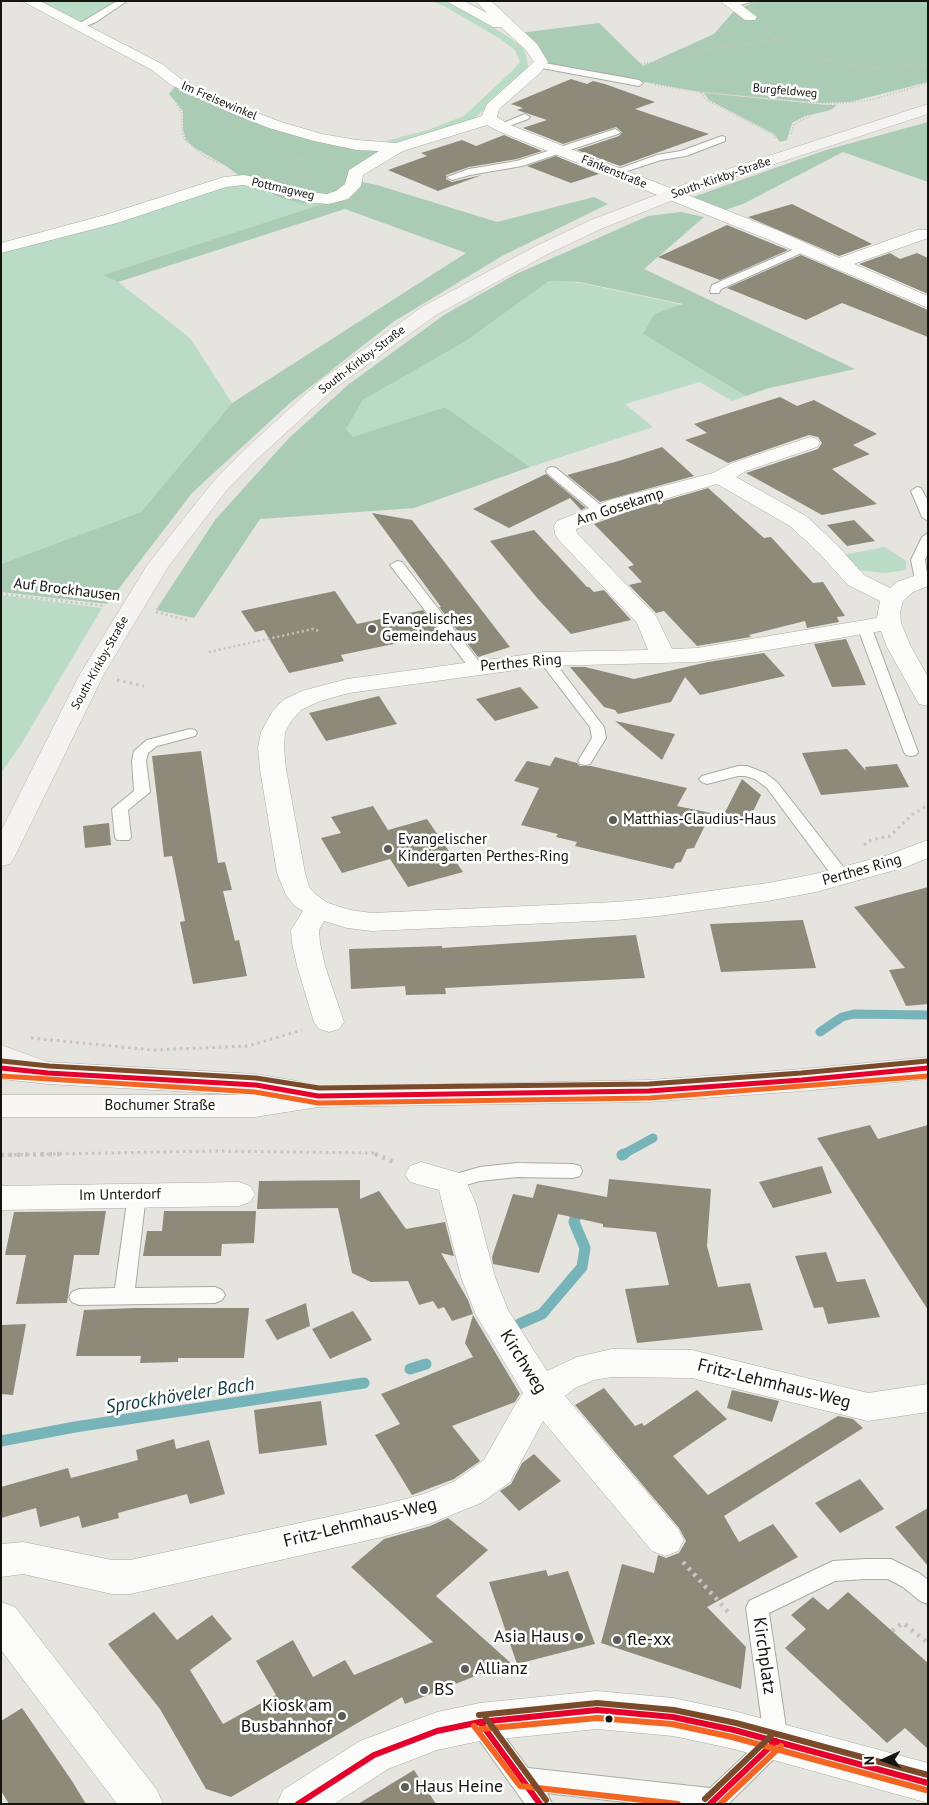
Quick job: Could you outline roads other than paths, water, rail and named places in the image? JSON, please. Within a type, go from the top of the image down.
[{"type":"main road","name":"South-Kirkby-Straße","points":[[1,858],[88,682],[130,609],[180,536],[219,487],[248,456],[328,384],[429,311],[502,270],[598,224],[710,180],[928,109]]},
{"type":"main road","points":[[1,1055],[48,1072]]},
{"type":"main road","name":"Bochumer Straße","points":[[1,1068],[256,1085],[318,1096]]},
{"type":"main road","name":"Bochumer Straße","points":[[1,1106],[255,1106],[318,1096],[649,1091],[928,1068]]},
{"type":"street","name":"Im Freisewinkel","points":[[29,1],[157,67],[176,82],[234,109],[302,133],[357,145],[397,148]]},
{"type":"street","points":[[453,1],[481,14],[517,35]]},
{"type":"street","points":[[483,1],[538,54],[541,62],[492,107],[495,122]]},
{"type":"street","points":[[730,3],[750,16]]},
{"type":"street","name":"Pottmagweg","points":[[1,248],[111,219],[224,182],[244,180],[265,184],[306,197],[327,199],[342,195],[353,186],[356,173],[397,148],[495,122]]},
{"type":"street","name":"Fänkenstraße","points":[[495,122],[561,151],[804,248],[928,303]]},
{"type":"street","points":[[838,264],[923,234]]},
{"type":"street","name":"Am Gosekamp","points":[[663,657],[648,621],[566,534],[565,526],[600,511],[720,477],[739,467],[810,444]]},
{"type":"street","points":[[720,477],[798,521],[828,549],[856,580],[892,598]]},
{"type":"street","points":[[925,578],[905,587],[892,598],[888,612],[888,623],[928,699]]},
{"type":"street","name":"Perthes Ring","points":[[888,623],[736,649],[663,657],[545,659],[476,667],[328,690],[292,705],[281,717],[273,732],[271,748],[291,873],[296,889],[305,900],[318,909],[347,920],[372,922],[616,911],[768,892],[842,877],[897,861],[928,848]]},
{"type":"street","points":[[318,909],[305,930],[306,943],[311,966],[329,1022]]},
{"type":"street","name":"Kirchweg","points":[[436,1178],[460,1204],[478,1277],[493,1315],[542,1394],[674,1550]]},
{"type":"street","name":"Im Unterdorf","points":[[1,1198],[137,1194],[239,1194]]},
{"type":"street","name":"Fritz-Lehmhaus-Weg","points":[[1,1561],[23,1558],[112,1577],[130,1577],[382,1522],[429,1508],[468,1492],[496,1471],[526,1417],[542,1394],[563,1378],[589,1367],[612,1364],[692,1364],[784,1388],[868,1406],[928,1398]]},
{"type":"street","points":[[1,1619],[142,1804]]},
{"type":"street","points":[[298,1804],[374,1755],[437,1730],[480,1722],[597,1710],[673,1717],[734,1730],[928,1783]]},
{"type":"lane","points":[[79,26],[93,20],[123,1]]},
{"type":"lane","points":[[730,3],[750,1]]},
{"type":"lane","points":[[539,65],[639,83]]},
{"type":"lane","points":[[495,122],[525,117]]},
{"type":"lane","points":[[452,177],[469,172],[519,164],[615,132]]},
{"type":"lane","points":[[615,172],[660,157],[683,154],[722,139]]},
{"type":"lane","points":[[715,291],[716,288],[804,248]]},
{"type":"lane","points":[[552,471],[600,511]]},
{"type":"lane","points":[[917,491],[928,517]]},
{"type":"lane","points":[[925,578],[918,560],[928,537]]},
{"type":"lane","points":[[397,565],[476,667]]},
{"type":"lane","points":[[864,626],[911,752]]},
{"type":"lane","points":[[545,659],[597,727],[599,738],[585,761]]},
{"type":"lane","points":[[123,837],[120,809],[142,792],[139,762],[141,751],[152,742],[190,733]]},
{"type":"lane","points":[[707,779],[738,771],[746,771],[760,776],[772,785],[842,877]]},
{"type":"lane","points":[[436,1178],[517,1170],[573,1171]]},
{"type":"lane","points":[[124,1296],[137,1194]]},
{"type":"lane","points":[[79,1297],[215,1295]]},
{"type":"lane","name":"Kirchplatz","points":[[776,1741],[757,1608],[832,1571],[891,1569],[911,1580],[928,1594]]},
{"type":"lane","points":[[480,1722],[540,1804]]},
{"type":"lane","points":[[522,1779],[711,1802],[776,1741]]},
{"type":"waterway","name":"Sprockhöveler Bach","points":[[820,1032],[842,1017],[854,1014],[928,1015]]},
{"type":"waterway","name":"Sprockhöveler Bach","points":[[624,1154],[622,1155],[653,1138]]},
{"type":"waterway","name":"Sprockhöveler Bach","points":[[519,1324],[542,1314],[582,1267],[585,1248],[574,1222],[578,1208]]},
{"type":"waterway","name":"Sprockhöveler Bach","points":[[410,1369],[426,1364]]},
{"type":"waterway","name":"Sprockhöveler Bach","points":[[1,1441],[75,1427],[364,1383]]},
{"type":"place","name":"Evangelisches Gemeindehaus","points":[[372,629]]},
{"type":"place","name":"Matthias-Claudius-Haus","points":[[613,820]]},
{"type":"place","name":"Evangelischer Kindergarten Perthes-Ring","points":[[388,849]]},
{"type":"place","name":"Asia Haus","points":[[579,1637]]},
{"type":"place","name":"fle-xx","points":[[617,1640]]},
{"type":"place","name":"Allianz","points":[[465,1669]]},
{"type":"place","name":"BS","points":[[424,1690]]},
{"type":"place","name":"Kiosk am Busbahnhof","points":[[342,1716]]},
{"type":"place","name":"Haus Heine","points":[[405,1787]]}]
